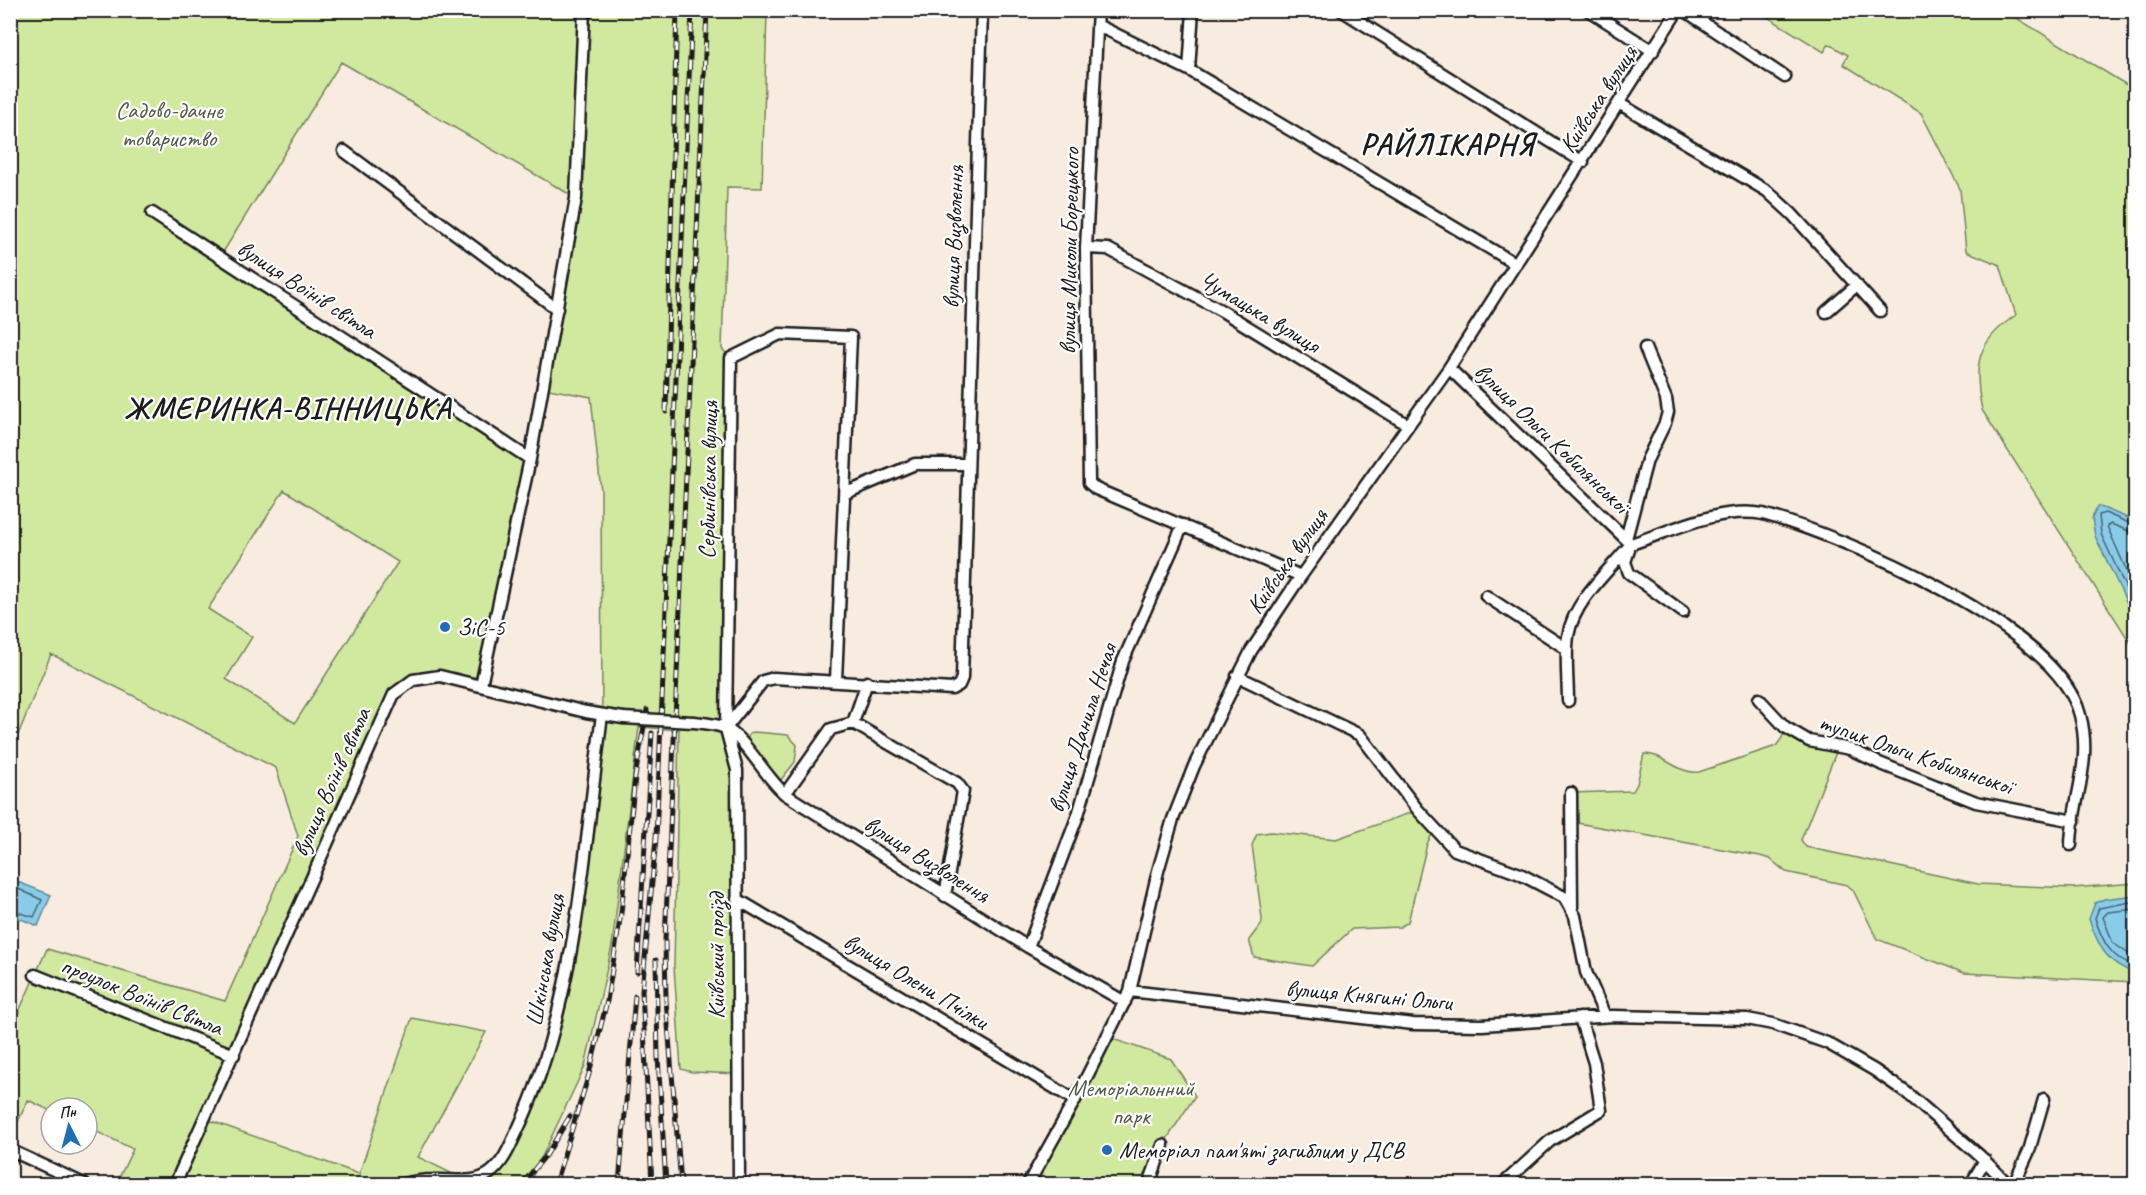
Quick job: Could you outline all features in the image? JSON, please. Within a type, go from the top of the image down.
[{"type":"street","points":[[584,10],[579,167],[557,309],[530,459],[482,685],[602,715],[693,722],[726,729]]},
{"type":"street","name":"вулиця Визволення","points":[[982,10],[962,678],[959,685],[952,689],[836,680],[774,678],[763,681],[726,729],[785,794],[1028,947],[1125,1002]]},
{"type":"street","name":"вулиця Миколи Борецького","points":[[1098,10],[1086,248],[1089,481],[1096,489],[1183,525]]},
{"type":"street","points":[[1189,70],[1193,10]]},
{"type":"street","points":[[1341,10],[1583,162]]},
{"type":"street","points":[[1588,10],[1653,51]]},
{"type":"street","name":"Київська вулиця","points":[[1028,1185],[1075,1100],[1130,991],[1170,828],[1187,783],[1237,676],[1259,638],[1301,576],[1449,368],[1583,162],[1678,10]]},
{"type":"street","points":[[1684,10],[1785,77]]},
{"type":"street","points":[[1097,25],[1189,70],[1516,264]]},
{"type":"street","points":[[1620,104],[1767,191],[1792,214],[1880,311]]},
{"type":"street","points":[[344,152],[557,309]]},
{"type":"street","name":"вулиця Воїнів світла","points":[[152,213],[530,459]]},
{"type":"street","name":"Чумацька вулиця","points":[[1086,248],[1108,249],[1213,306],[1408,425]]},
{"type":"street","points":[[1826,312],[1857,285]]},
{"type":"street","name":"Сербинівська вулиця","points":[[726,729],[731,358],[780,334],[851,337],[846,493]]},
{"type":"street","name":"вулиця Ольги Кобилянської","points":[[1645,348],[1666,399],[1668,412],[1647,460],[1625,562],[1629,573],[1683,612]]},
{"type":"street","name":"вулиця Ольги Кобилянської","points":[[1449,368],[1628,541]]},
{"type":"street","points":[[836,680],[846,493],[915,464],[968,464]]},
{"type":"street","name":"вулиця Ольги Кобилянської","points":[[1628,541],[1721,516],[1744,513],[1763,514],[1888,563],[2001,624],[2048,662],[2066,685],[2078,707],[2084,732],[2085,764],[2071,845]]},
{"type":"street","points":[[1183,525],[1301,576]]},
{"type":"street","name":"вулиця Данила Нечая","points":[[1028,947],[1078,815],[1123,661],[1183,525]]},
{"type":"street","points":[[1568,701],[1569,631],[1580,607],[1628,541]]},
{"type":"street","points":[[1486,596],[1568,649]]},
{"type":"street","name":"вулиця Воїнів світла","points":[[175,1185],[394,694],[405,684],[431,676],[482,685]]},
{"type":"street","points":[[1237,676],[1352,729],[1368,744],[1418,810],[1451,847],[1464,855],[1547,886],[1564,897],[1577,921],[1586,972],[1605,1016]]},
{"type":"street","points":[[853,723],[867,682]]},
{"type":"street","name":"тупик Ольги Кобилянської","points":[[1759,699],[1785,727],[1809,741],[1850,749],[1976,802],[2074,820]]},
{"type":"street","name":"Шкінська вулиця","points":[[402,1185],[429,1180],[467,1181],[490,1173],[505,1157],[538,1084],[552,1040],[566,972],[602,715]]},
{"type":"street","points":[[785,794],[831,729],[853,723],[957,783],[963,791],[945,896]]},
{"type":"street","name":"Київський проїзд","points":[[726,729],[737,770],[739,1185]]},
{"type":"street","points":[[1571,793],[1572,908]]},
{"type":"street","name":"вулиця Олени Пчілки","points":[[736,899],[1075,1100]]},
{"type":"street","name":"проулок Воїнів Світла","points":[[35,975],[234,1055]]},
{"type":"street","name":"вулиця Княгині Ольги","points":[[1130,991],[1413,1024],[1482,1025],[1605,1016],[1747,1019],[1810,1036],[1845,1051],[1907,1093],[1985,1160],[2008,1185]]},
{"type":"street","points":[[1503,1185],[1550,1141],[1600,1110],[1594,1063],[1580,1018]]},
{"type":"street","points":[[2014,1185],[2029,1151],[2044,1099]]},
{"type":"street","points":[[1149,1185],[1163,1146]]},
{"type":"street","points":[[10,1150],[63,1180],[84,1185]]},
{"type":"street","points":[[1971,1185],[1985,1160]]},
{"type":"green space","name":"Садово-дачне товариство","points":[[10,11],[767,11],[762,188],[727,187],[722,349],[731,358],[726,729],[733,747],[738,1074],[692,1072],[681,1069],[674,967],[679,730],[639,727],[612,946],[585,1066],[529,1184],[116,1184],[133,1149],[99,1133],[99,1096],[39,1096],[39,1105],[28,1100],[11,1137],[11,1029],[47,949],[225,1001],[298,836],[276,768],[51,654],[11,752]],"holes":[[[341,62],[576,198],[543,388],[591,397],[601,491],[602,715],[558,1014],[505,1157],[476,1180],[467,1181],[418,1157],[486,1032],[412,1018],[359,1174],[206,1119],[399,689],[440,676],[481,685],[530,459],[220,257]],[[284,490],[398,562],[295,723],[226,679],[252,637],[208,609]]]},
{"type":"green space","points":[[1758,11],[2005,11],[2135,90],[2136,230],[2128,244],[2136,246],[2135,650],[1982,410],[1978,380],[1981,356],[1985,345],[1993,335],[2016,315],[2000,265],[1966,251],[1960,189],[1921,113],[1843,64],[1848,55],[1829,44],[1824,52]]},
{"type":"green space","points":[[1785,727],[1794,735],[1839,745],[1801,840],[1806,847],[1978,884],[2073,888],[2135,883],[2135,982],[1964,973],[1877,939],[1853,890],[1847,885],[1786,872],[1770,859],[1760,856],[1572,822],[1571,793],[1633,791],[1637,784],[1644,754],[1658,757],[1685,770],[1699,772],[1776,746],[1782,738]]},
{"type":"green space","points":[[754,732],[788,735],[797,745],[795,762],[776,786],[745,748],[749,734]]},
{"type":"green space","points":[[1418,810],[1435,828],[1427,844],[1408,922],[1400,927],[1352,929],[1312,966],[1254,957],[1249,940],[1262,923],[1252,845],[1257,834],[1271,832],[1336,839]]},
{"type":"green space","name":"Меморіальнний парк","points":[[1107,1037],[1171,1059],[1195,1096],[1163,1145],[1149,1184],[1028,1184]]},
{"type":"water","points":[[2098,506],[2135,521],[2135,620],[2095,536],[2092,518]]},
{"type":"water","points":[[10,879],[51,895],[38,926],[11,915]]},
{"type":"water","points":[[2136,895],[2135,973],[2117,965],[2105,953],[2089,919],[2095,903],[2104,899]]},
{"type":"railway","points":[[666,412],[677,10]]},
{"type":"railway","points":[[652,1184],[642,991],[656,838],[692,10]]},
{"type":"railway","points":[[681,1184],[666,1000],[665,940],[707,10]]},
{"type":"railway","points":[[555,1184],[589,1074],[607,1001],[621,913],[635,777],[647,710]]},
{"type":"railway","points":[[637,972],[652,733]]},
{"type":"railway","points":[[656,960],[658,1057],[666,1184]]},
{"type":"railway","points":[[619,1184],[635,996]]},
{"type":"railway","points":[[522,1184],[547,1154],[570,1116]]},
{"type":"place","name":"ЗіС-5","points":[[445,627]]},
{"type":"place","name":"Меморіал пам'яті загиблим у ДСВ","points":[[1107,1150]]},
{"type":"district","name":"РАЙЛІКАРНЯ","points":[[1448,144]]},
{"type":"district","name":"ЖМЕРИНКА-ВІННИЦЬКА","points":[[288,408]]}]
